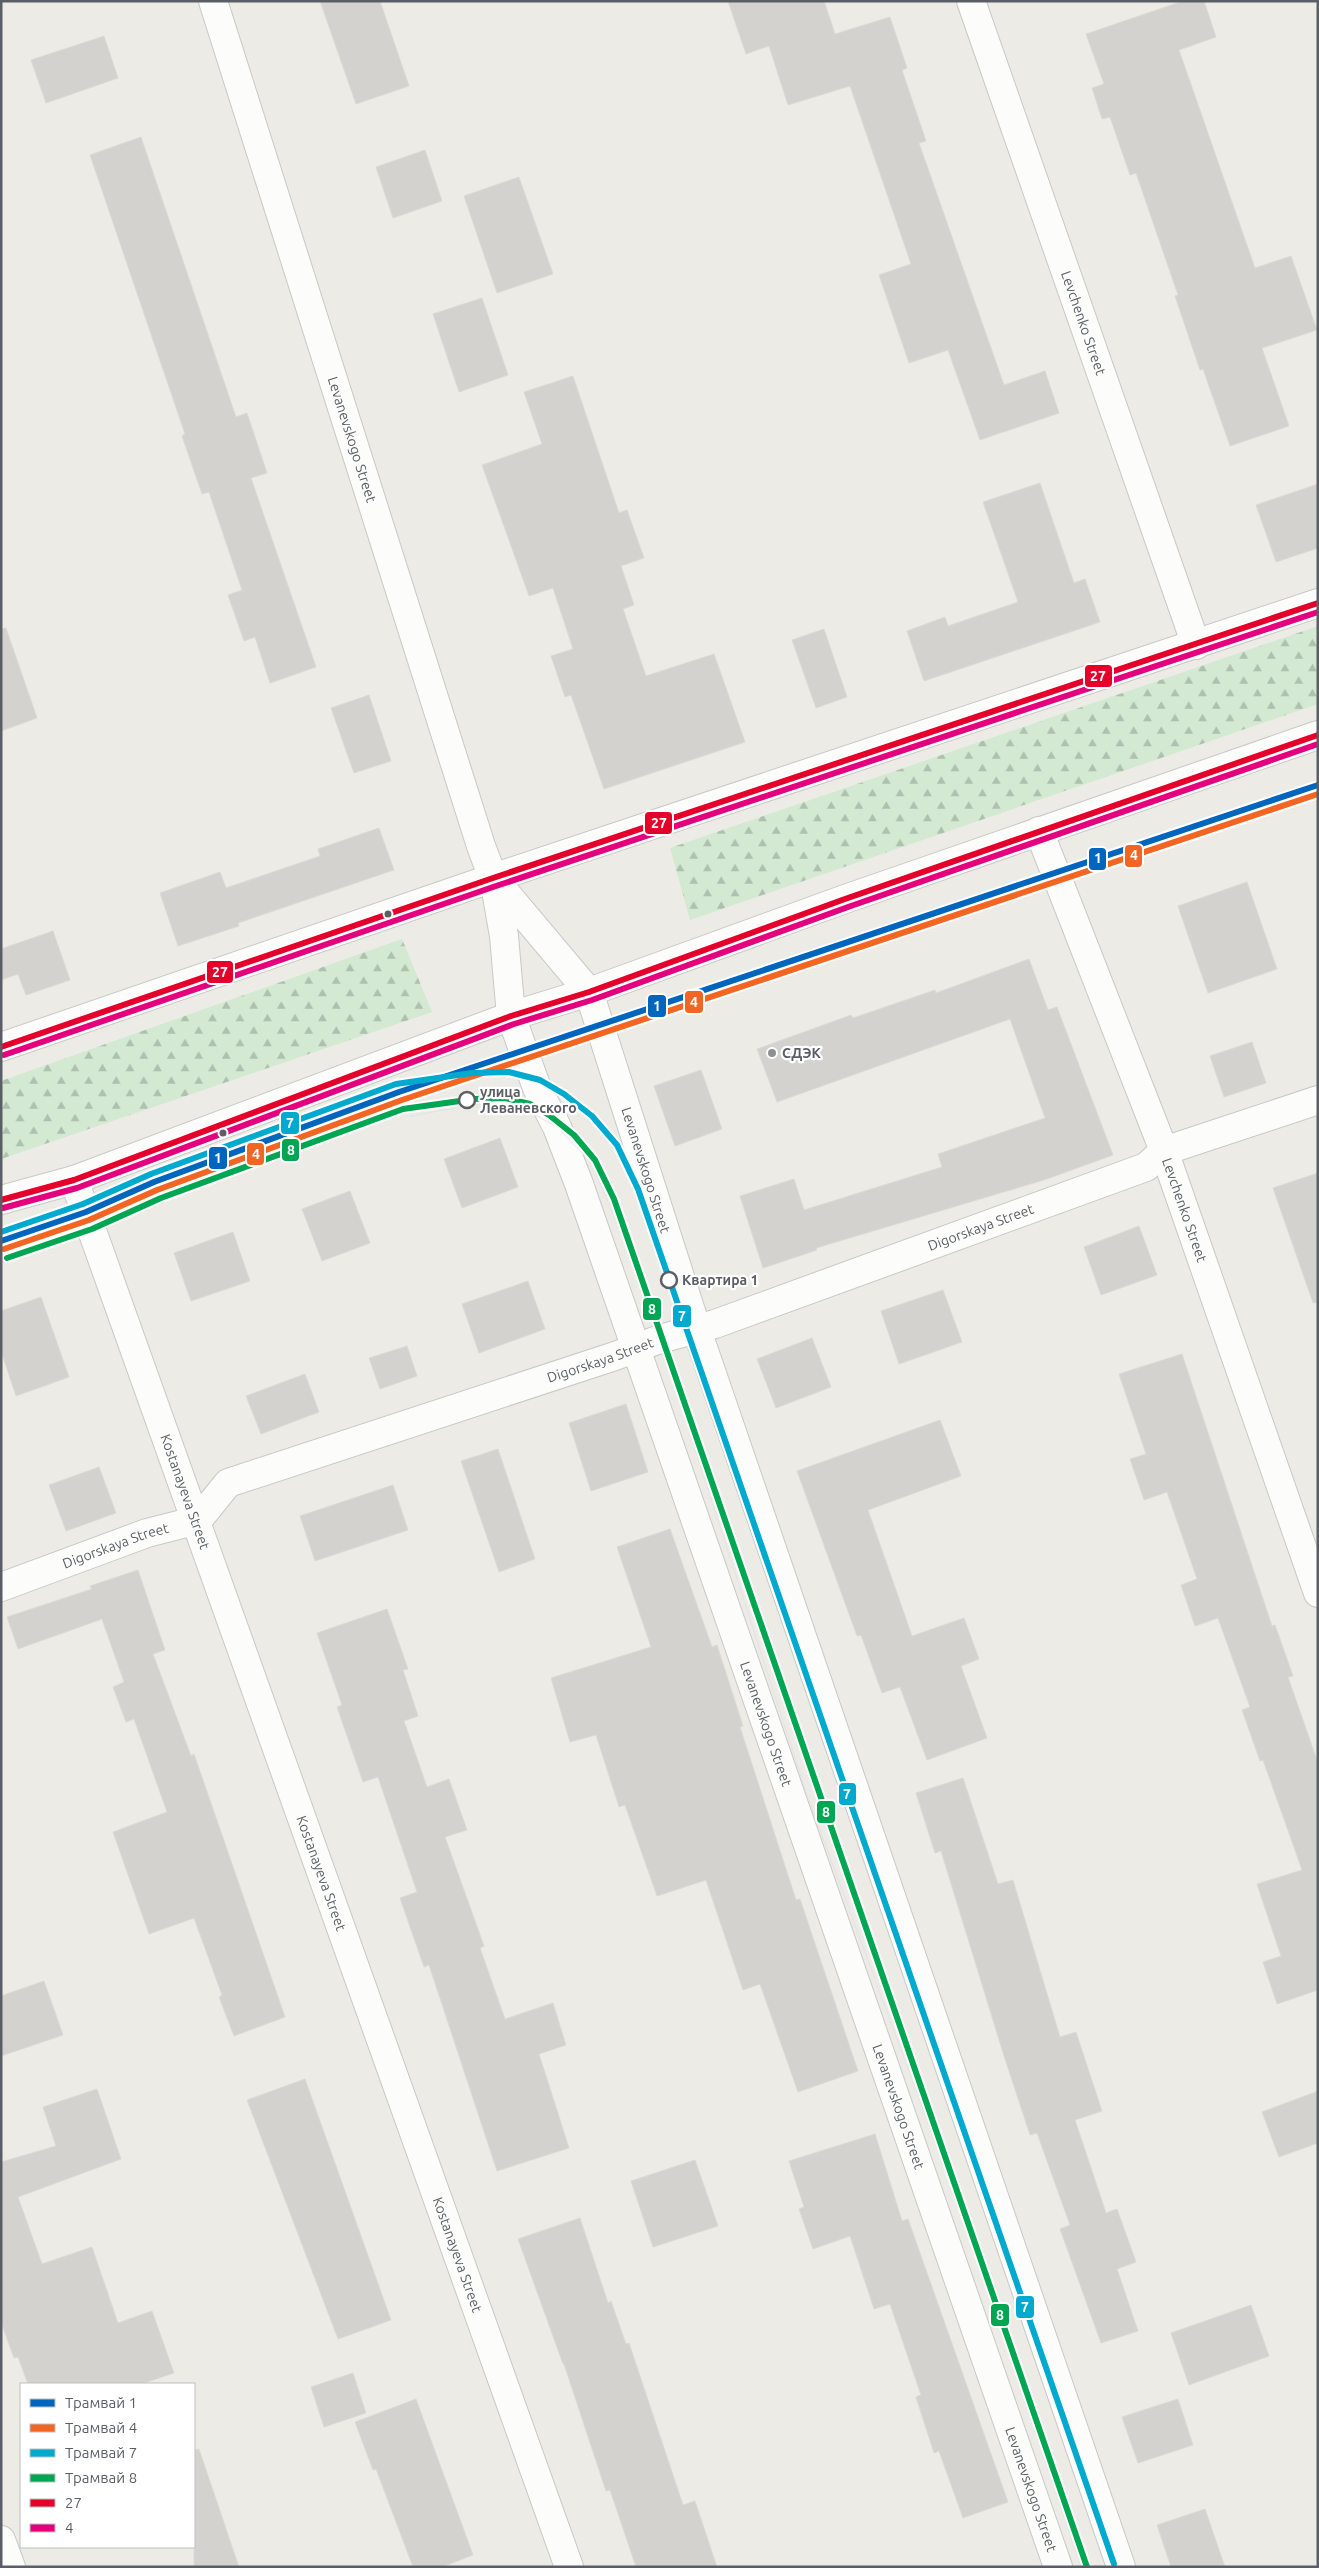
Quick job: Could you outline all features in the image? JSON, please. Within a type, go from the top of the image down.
[{"type":"street","name":"Levanevskogo Street","points":[[213,1],[481,846],[493,878],[504,936],[512,1016],[537,1088],[580,1184],[1058,2567]]},
{"type":"street","name":"Levchenko Street","points":[[971,1],[1196,644]]},
{"type":"street","points":[[1,1047],[493,878],[1318,604]]},
{"type":"street","points":[[1,1200],[74,1180],[512,1016],[589,992],[845,899],[1318,735]]},
{"type":"street","name":"Levchenko Street","points":[[1039,831],[1164,1151],[1318,1593]]},
{"type":"street","name":"Levanevskogo Street","points":[[493,878],[589,992],[697,1330],[1121,2567]]},
{"type":"street","name":"Digorskaya Street","points":[[1,1587],[147,1533],[198,1520],[228,1483],[637,1347],[697,1330],[1146,1167],[1164,1151],[1318,1100]]},
{"type":"street","name":"Kostanayeva Street","points":[[74,1180],[198,1520],[570,2567]]},
{"type":"street","points":[[1,2540],[11,2567]]},
{"type":"green space","points":[[1318,626],[1318,704],[690,920],[670,848]]},
{"type":"green space","points":[[402,939],[432,1012],[1,1159],[1,1081]]},
{"type":"building","points":[[320,1],[380,1],[409,86],[356,104]]},
{"type":"building","points":[[728,1],[824,1],[835,34],[890,17],[907,68],[902,70],[926,141],[919,143],[1004,385],[1045,371],[1059,413],[980,440],[948,350],[909,363],[879,275],[911,264],[850,86],[788,105],[769,46],[746,54]]},
{"type":"building","points":[[1183,1],[1204,1],[1216,37],[1179,50],[1255,268],[1291,256],[1317,330],[1262,348],[1289,426],[1230,446],[1203,369],[1200,370],[1175,296],[1178,295],[1136,173],[1130,175],[1110,117],[1102,119],[1092,88],[1104,84],[1086,34]]},
{"type":"building","points":[[104,36],[118,78],[46,103],[31,60]]},
{"type":"building","points":[[141,137],[236,417],[247,413],[267,473],[251,478],[316,667],[270,683],[255,637],[244,641],[228,595],[242,590],[209,492],[202,494],[182,436],[185,434],[90,155]]},
{"type":"building","points":[[425,150],[442,201],[393,218],[376,167]]},
{"type":"building","points":[[519,177],[553,274],[497,293],[464,196]]},
{"type":"building","points":[[482,298],[508,375],[459,392],[433,314]]},
{"type":"building","points":[[573,376],[619,513],[627,510],[644,558],[621,566],[634,605],[623,609],[646,676],[714,654],[745,742],[604,789],[571,695],[565,697],[551,656],[573,649],[553,588],[529,596],[482,465],[542,444],[524,392]]},
{"type":"building","points":[[1040,483],[1074,583],[1085,579],[1100,622],[924,681],[907,631],[945,617],[948,626],[1018,602],[983,502]]},
{"type":"building","points":[[1318,484],[1318,548],[1276,562],[1256,505]]},
{"type":"building","points":[[6,628],[37,718],[1,731],[1,629]]},
{"type":"building","points":[[824,629],[847,697],[816,708],[792,640]]},
{"type":"building","points":[[369,695],[391,761],[354,773],[331,708]]},
{"type":"building","points":[[379,828],[394,870],[238,923],[239,926],[178,946],[160,893],[220,872],[226,888],[320,856],[318,849]]},
{"type":"building","points":[[1247,882],[1277,969],[1208,993],[1178,906]]},
{"type":"building","points":[[53,931],[70,980],[26,995],[18,974],[1,980],[1,949]]},
{"type":"building","points":[[1029,959],[1048,1010],[1057,1007],[1113,1155],[1044,1180],[816,1248],[817,1250],[763,1268],[740,1196],[794,1179],[804,1210],[942,1167],[938,1154],[1045,1118],[1010,1019],[777,1102],[757,1049],[851,1015],[853,1018],[935,990],[936,993]]},
{"type":"building","points":[[1252,1042],[1266,1083],[1224,1097],[1210,1056]]},
{"type":"building","points":[[701,1070],[722,1129],[675,1146],[654,1086]]},
{"type":"building","points":[[500,1138],[518,1187],[462,1208],[444,1159]]},
{"type":"building","points":[[1318,1173],[1318,1302],[1313,1303],[1273,1188]]},
{"type":"building","points":[[350,1191],[370,1243],[322,1261],[302,1209]]},
{"type":"building","points":[[1139,1226],[1157,1275],[1101,1295],[1084,1247]]},
{"type":"building","points":[[233,1232],[250,1281],[191,1301],[174,1253]]},
{"type":"building","points":[[528,1281],[545,1329],[479,1353],[462,1304]]},
{"type":"building","points":[[943,1290],[962,1342],[899,1364],[881,1311]]},
{"type":"building","points":[[41,1297],[69,1377],[16,1396],[1,1351],[1,1311]]},
{"type":"building","points":[[812,1338],[831,1387],[776,1408],[757,1359]]},
{"type":"building","points":[[407,1346],[417,1376],[380,1389],[369,1358]]},
{"type":"building","points":[[1182,1354],[1272,1626],[1275,1625],[1293,1676],[1288,1677],[1318,1763],[1318,1990],[1277,2004],[1263,1962],[1281,1956],[1257,1884],[1302,1870],[1263,1760],[1260,1761],[1242,1710],[1250,1707],[1218,1618],[1195,1626],[1181,1585],[1197,1579],[1167,1492],[1144,1500],[1130,1459],[1146,1454],[1119,1374]]},
{"type":"building","points":[[305,1374],[319,1412],[261,1434],[246,1396]]},
{"type":"building","points":[[626,1404],[648,1472],[591,1491],[569,1423]]},
{"type":"building","points":[[940,1420],[961,1476],[868,1510],[912,1636],[964,1618],[979,1659],[961,1666],[987,1738],[927,1760],[900,1687],[882,1693],[861,1635],[857,1636],[797,1471]]},
{"type":"building","points":[[498,1449],[535,1559],[499,1572],[461,1461]]},
{"type":"building","points":[[99,1467],[116,1513],[66,1531],[49,1485]]},
{"type":"building","points":[[393,1485],[408,1530],[315,1561],[300,1516]]},
{"type":"building","points":[[670,1529],[712,1647],[717,1645],[743,1726],[740,1727],[796,1900],[800,1899],[858,2071],[798,2092],[760,1984],[743,1990],[706,1880],[657,1896],[625,1805],[619,1807],[596,1735],[570,1742],[551,1678],[651,1647],[617,1547]]},
{"type":"building","points":[[138,1570],[165,1650],[153,1654],[191,1756],[194,1754],[285,2017],[234,2036],[219,1997],[222,1995],[194,1918],[149,1934],[113,1832],[167,1812],[134,1719],[126,1722],[113,1687],[124,1682],[102,1619],[18,1649],[7,1617],[92,1589],[90,1586]]},
{"type":"building","points":[[387,1609],[408,1669],[403,1670],[418,1716],[404,1721],[427,1787],[449,1779],[467,1830],[445,1837],[484,1946],[480,1948],[505,2019],[553,2003],[566,2045],[539,2054],[569,2148],[497,2171],[429,1965],[424,1967],[400,1898],[417,1892],[378,1777],[363,1782],[337,1707],[342,1705],[317,1633]]},
{"type":"building","points":[[963,1778],[998,1884],[1013,1880],[1060,2037],[1076,2032],[1102,2111],[1075,2120],[1106,2213],[1117,2209],[1136,2262],[1117,2269],[1138,2331],[1101,2343],[1060,2229],[1070,2225],[1037,2133],[1030,2135],[941,1851],[935,1853],[916,1793]]},
{"type":"building","points":[[44,1981],[63,2035],[1,2056],[1,1996]]},
{"type":"building","points":[[305,2079],[391,2320],[338,2339],[247,2100]]},
{"type":"building","points":[[97,2089],[121,2159],[18,2197],[42,2264],[92,2247],[118,2323],[152,2311],[174,2373],[144,2383],[28,2383],[18,2357],[14,2358],[1,2322],[1,2162],[56,2146],[43,2107]]},
{"type":"building","points":[[1318,2091],[1318,2143],[1279,2157],[1262,2112]]},
{"type":"building","points":[[875,2134],[902,2221],[908,2219],[1008,2502],[963,2518],[939,2451],[934,2453],[916,2397],[921,2395],[890,2304],[874,2309],[850,2236],[813,2249],[799,2209],[804,2207],[789,2161]]},
{"type":"building","points":[[695,2160],[718,2226],[653,2247],[631,2181]]},
{"type":"building","points":[[580,2218],[608,2303],[611,2301],[626,2344],[629,2343],[683,2505],[695,2501],[717,2567],[636,2567],[610,2490],[606,2491],[564,2364],[518,2239]]},
{"type":"building","points":[[1251,2305],[1269,2356],[1189,2385],[1171,2333]]},
{"type":"building","points":[[353,2373],[366,2413],[324,2427],[311,2387]]},
{"type":"building","points":[[416,2399],[473,2555],[442,2567],[413,2567],[376,2469],[373,2470],[355,2422]]},
{"type":"building","points":[[1178,2399],[1193,2445],[1138,2463],[1122,2417]]},
{"type":"building","points":[[199,2449],[239,2567],[194,2567],[195,2450]]},
{"type":"building","points":[[1205,2509],[1225,2567],[1171,2567],[1157,2525]]},
{"type":"tram line","name":"1","points":[[1,1241],[86,1212],[154,1182],[399,1092],[1318,785]]},
{"type":"tram line","name":"4","points":[[4,1249],[89,1220],[157,1190],[402,1100],[1318,794]]},
{"type":"tram line","name":"7","points":[[1,1232],[83,1204],[151,1174],[396,1084],[472,1073],[509,1072],[540,1080],[564,1094],[592,1116],[617,1145],[638,1189],[1114,2564]]},
{"type":"tram line","name":"8","points":[[7,1258],[92,1229],[161,1198],[403,1109],[474,1099],[505,1098],[530,1104],[549,1115],[574,1135],[595,1160],[614,1199],[1087,2567]]},
{"type":"tram line","points":[[410,1116],[484,1103],[526,1110],[557,1127],[591,1162],[637,1270],[806,1792],[956,2199],[1081,2567]]},
{"type":"transit line","name":"27","points":[[1,1047],[493,878],[1318,603]]},
{"type":"transit line","name":"4","points":[[4,1055],[496,886],[1318,612]]},
{"type":"transit line","name":"27","points":[[1,1200],[74,1180],[511,1016],[589,992],[845,899],[1318,735]]},
{"type":"transit line","name":"4","points":[[3,1208],[77,1188],[514,1024],[592,1000],[848,907],[1318,744]]},
{"type":"place","name":"СДЭК","points":[[772,1053]]},
{"type":"place","name":"улица Леваневского","points":[[467,1100]]},
{"type":"place","name":"Квартира 1","points":[[669,1280]]}]
